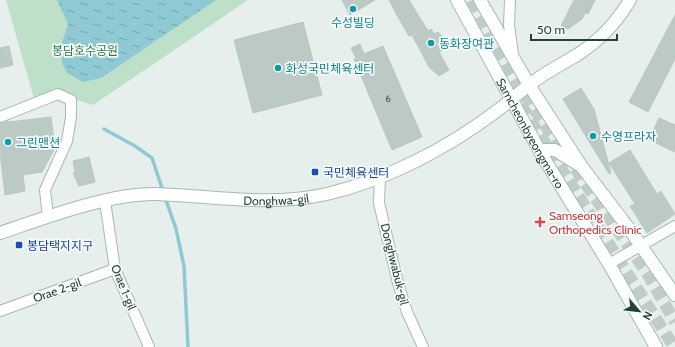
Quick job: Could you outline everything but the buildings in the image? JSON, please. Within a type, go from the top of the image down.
[{"type":"main road","name":"Samcheonbyeongma-ro","points":[[457,0],[543,157],[609,264],[656,347]]},
{"type":"main road","name":"Samcheonbyeongma-ro","points":[[480,0],[529,85],[582,167],[675,295]]},
{"type":"main road","name":"Donghwa-gil","points":[[0,233],[48,217],[132,195],[155,194],[270,201],[327,194],[380,177],[438,149],[492,114],[548,71],[578,54],[601,36],[622,13],[630,0]]},
{"type":"main road","points":[[543,157],[545,150],[555,150],[582,167]]},
{"type":"street","points":[[510,0],[509,25],[514,59]]},
{"type":"street","points":[[0,118],[58,94],[70,100],[71,117],[67,141],[46,190],[48,217]]},
{"type":"street","name":"Donghwabuk-gil","points":[[380,177],[379,203],[398,283],[407,312],[423,347]]},
{"type":"street","name":"Orae 1-gil","points":[[105,201],[115,269],[146,346]]},
{"type":"street","points":[[609,264],[675,226]]},
{"type":"street","name":"Orae 2-gil","points":[[0,311],[115,269]]},
{"type":"green space","name":"봉담호수공원","points":[[6,0],[248,0],[93,105],[58,94],[35,102]]},
{"type":"water","points":[[57,0],[216,0],[101,78],[83,82],[67,73],[62,63],[61,46],[68,24]]},
{"type":"waterway","points":[[104,129],[135,146],[152,158],[163,191]]},
{"type":"waterway","points":[[165,197],[176,229],[184,266],[188,347]]},
{"type":"tunnel","points":[[472,0],[521,90],[647,273],[675,322]]},
{"type":"tunnel","points":[[521,105],[674,347]]},
{"type":"place","name":"수성빌딩","points":[[353,9]]},
{"type":"place","name":"동화장여관","points":[[431,43]]},
{"type":"place","name":"화성국민체육센터","points":[[278,68]]},
{"type":"place","name":"수영프라자","points":[[593,136]]},
{"type":"place","name":"그린맨션","points":[[8,142]]},
{"type":"place","name":"국민체육센터","points":[[315,172]]},
{"type":"place","name":"Samseong Orthopedics Clinic","points":[[540,222]]},
{"type":"place","name":"봉담택지지구","points":[[19,245]]}]
